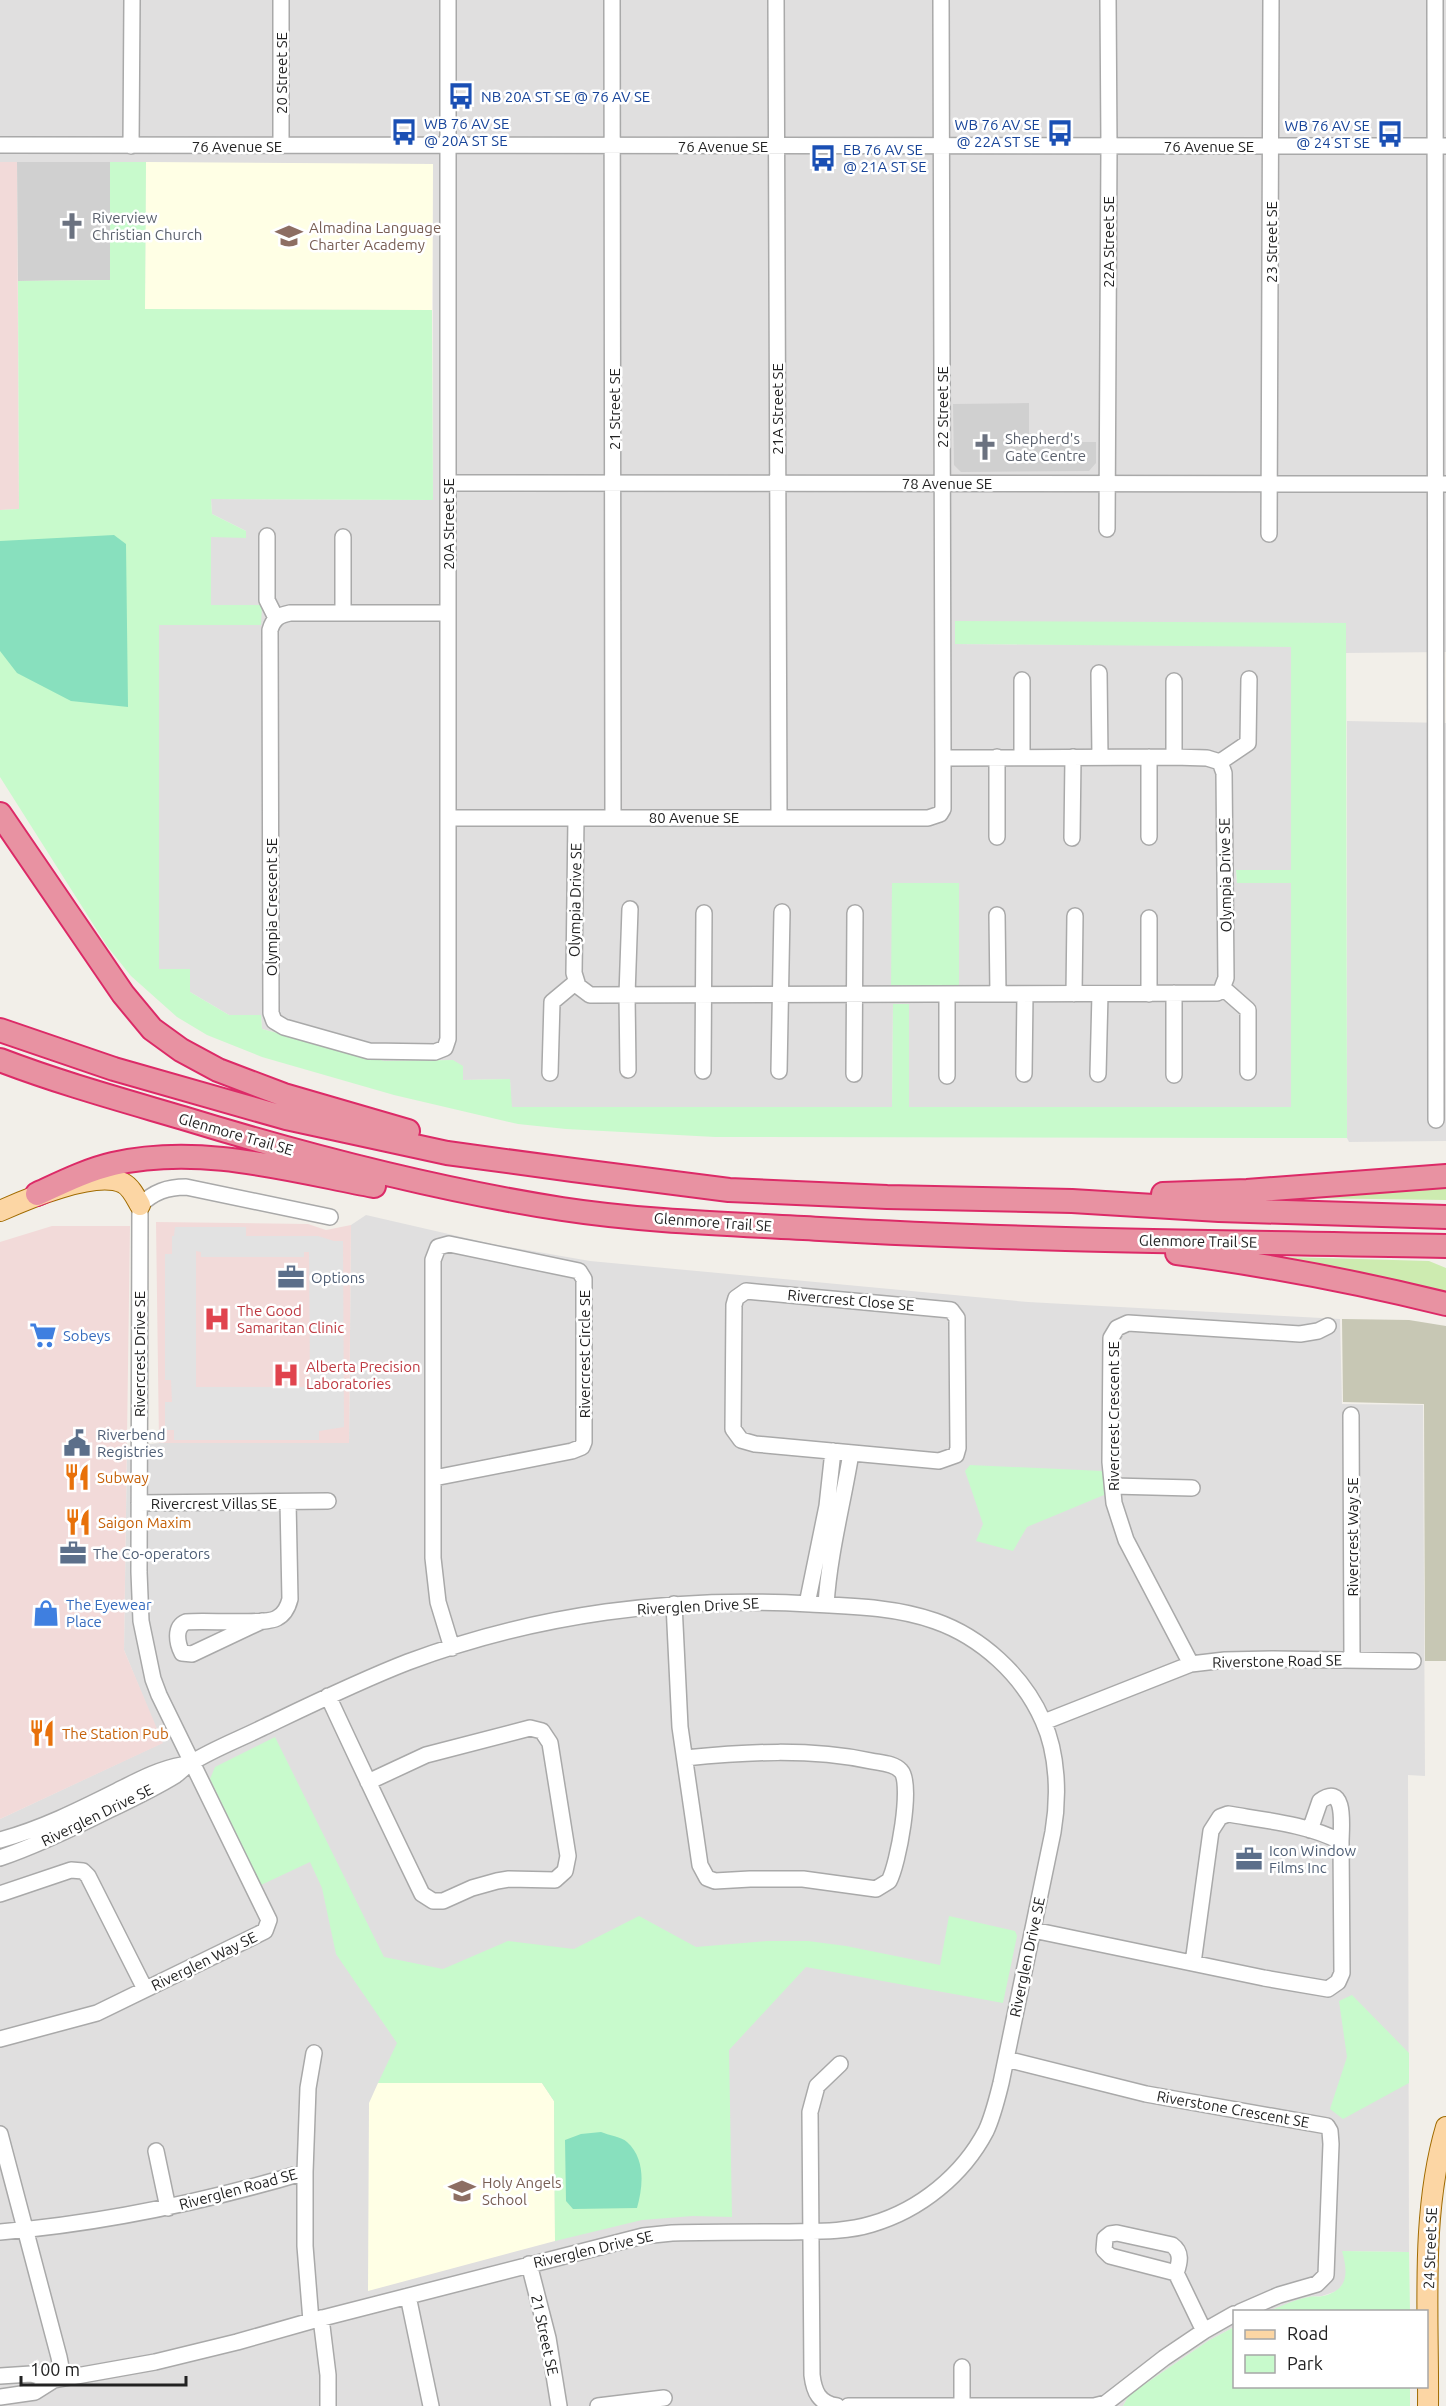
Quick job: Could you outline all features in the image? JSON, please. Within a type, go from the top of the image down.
[{"type":"highway","points":[[0,814],[123,994],[152,1029],[181,1050],[218,1070],[284,1095],[391,1127],[573,1170]]},
{"type":"highway","name":"Glenmore Trail SE","points":[[0,1030],[114,1069],[285,1118],[447,1153],[573,1170],[729,1190],[887,1197],[1071,1201],[1219,1210],[1446,1217]]},
{"type":"highway","name":"Glenmore Trail SE","points":[[0,1060],[119,1099],[326,1159],[428,1185],[564,1209],[693,1221],[886,1233],[1446,1246]]},
{"type":"highway","points":[[37,1194],[112,1164],[138,1159],[194,1156],[279,1168],[474,1204],[564,1209]]},
{"type":"highway","points":[[1071,1201],[1112,1195],[1247,1191],[1446,1176]]},
{"type":"highway","points":[[1071,1239],[1253,1263],[1381,1288],[1446,1304]]},
{"type":"main road","points":[[0,1211],[37,1194],[105,1179],[124,1184],[140,1205]]},
{"type":"main road","name":"24 Street SE","points":[[1428,2406],[1429,2229],[1433,2190],[1446,2127]]},
{"type":"street","points":[[131,146],[132,0]]},
{"type":"street","name":"20 Street SE","points":[[281,0],[281,146]]},
{"type":"street","name":"20A Street SE","points":[[445,1048],[448,1040],[448,0]]},
{"type":"street","name":"21 Street SE","points":[[612,0],[614,818]]},
{"type":"street","name":"21A Street SE","points":[[776,0],[779,817]]},
{"type":"street","name":"22 Street SE","points":[[940,814],[943,758],[941,0]]},
{"type":"street","name":"22A Street SE","points":[[1107,529],[1108,0]]},
{"type":"street","name":"23 Street SE","points":[[1269,534],[1271,0]]},
{"type":"street","points":[[1435,0],[1440,146],[1441,484],[1441,820],[1436,1120]]},
{"type":"street","name":"76 Avenue SE","points":[[0,145],[1440,146]]},
{"type":"street","name":"78 Avenue SE","points":[[448,483],[1441,484]]},
{"type":"street","name":"Olympia Crescent SE","points":[[267,536],[267,600],[276,618],[270,630],[272,1018],[284,1027],[369,1051],[435,1052],[445,1048]]},
{"type":"street","points":[[343,537],[343,613]]},
{"type":"street","points":[[276,618],[290,614],[448,614]]},
{"type":"street","points":[[1099,673],[1100,757]]},
{"type":"street","points":[[943,758],[1174,757],[1207,758],[1220,762],[1248,743],[1249,679]]},
{"type":"street","points":[[1022,680],[1022,757]]},
{"type":"street","points":[[1174,681],[1174,757]]},
{"type":"street","points":[[997,757],[997,837]]},
{"type":"street","points":[[1072,838],[1073,757]]},
{"type":"street","points":[[1149,757],[1149,837]]},
{"type":"street","name":"Olympia Drive SE","points":[[1220,762],[1224,773],[1226,978],[1223,988]]},
{"type":"street","name":"80 Avenue SE","points":[[447,818],[928,818],[940,814]]},
{"type":"street","name":"Olympia Drive SE","points":[[576,818],[574,973],[576,982]]},
{"type":"street","points":[[628,1070],[627,995],[630,909]]},
{"type":"street","points":[[703,1071],[704,912]]},
{"type":"street","points":[[779,1071],[782,912]]},
{"type":"street","points":[[854,1074],[855,913]]},
{"type":"street","points":[[997,915],[998,994]]},
{"type":"street","points":[[1074,994],[1075,916]]},
{"type":"street","points":[[1149,918],[1149,994]]},
{"type":"street","points":[[550,1073],[552,1002],[576,982],[590,995],[1149,994],[1216,993],[1223,988],[1248,1010],[1248,1072]]},
{"type":"street","points":[[1174,993],[1174,1075]]},
{"type":"street","points":[[947,994],[947,1076]]},
{"type":"street","points":[[1024,1074],[1025,994]]},
{"type":"street","points":[[1098,1074],[1100,994]]},
{"type":"street","points":[[140,1205],[148,1197],[166,1189],[186,1187],[330,1217]]},
{"type":"street","name":"Rivercrest Drive SE","points":[[140,1205],[140,1604],[145,1645],[159,1695],[191,1763]]},
{"type":"street","name":"Rivercrest Circle SE","points":[[434,1478],[572,1451],[582,1447],[584,1442],[584,1279],[579,1271],[449,1244],[438,1247],[433,1260],[432,1558],[442,1618],[452,1648]]},
{"type":"street","name":"Rivercrest Close SE","points":[[753,1292],[810,1296],[946,1309],[955,1313],[958,1448],[956,1455],[939,1461],[833,1451],[755,1444],[741,1440],[735,1435],[733,1429],[734,1305],[740,1294],[753,1292]]},
{"type":"street","name":"Rivercrest Crescent SE","points":[[1191,1664],[1126,1540],[1114,1503],[1110,1462],[1110,1342],[1117,1328],[1136,1322],[1300,1334],[1328,1326]]},
{"type":"street","name":"Rivercrest Way SE","points":[[1351,1415],[1352,1659]]},
{"type":"street","points":[[807,1604],[827,1506],[833,1451]]},
{"type":"street","points":[[826,1605],[829,1572],[851,1452]]},
{"type":"street","points":[[1113,1486],[1192,1488]]},
{"type":"street","name":"Rivercrest Villas SE","points":[[139,1503],[328,1501]]},
{"type":"street","name":"Rivercrest Villas SE","points":[[262,1621],[192,1654],[182,1653],[180,1649],[177,1631],[181,1624],[186,1622],[262,1621],[277,1618],[288,1606],[288,1502]]},
{"type":"street","name":"Riverglen Drive SE","points":[[0,1858],[27,1849],[154,1788],[191,1763],[328,1696],[408,1662],[560,1619],[674,1605],[720,1602],[826,1605],[906,1614],[937,1622],[977,1643],[1017,1679],[1044,1722],[1056,1774],[1057,1812],[999,2091],[986,2131],[968,2158],[941,2187],[910,2208],[871,2225],[843,2230],[643,2235],[316,2319],[237,2342],[165,2359],[58,2379],[35,2392],[0,2397]]},
{"type":"street","points":[[674,1605],[677,1688],[685,1758],[700,1865],[707,1878],[716,1881],[803,1879],[876,1889],[889,1881],[906,1801],[906,1779],[897,1768],[823,1753],[736,1753],[685,1758]]},
{"type":"street","name":"Riverstone Road SE","points":[[1044,1722],[1191,1664],[1225,1660],[1413,1660]]},
{"type":"street","points":[[328,1696],[368,1782],[422,1894],[427,1898],[443,1901],[481,1885],[509,1879],[555,1880],[566,1871],[568,1856],[550,1743],[542,1731],[530,1728],[449,1748],[426,1755],[368,1782]]},
{"type":"street","name":"Riverglen Drive SE","points":[[0,1840],[68,1815],[152,1774],[191,1763]]},
{"type":"street","name":"Riverglen Way SE","points":[[0,2039],[97,2013],[265,1931],[269,1920],[191,1763]]},
{"type":"street","points":[[1033,1930],[1322,1989],[1334,1986],[1342,1973],[1341,1803],[1336,1799],[1326,1797],[1320,1801],[1310,1830]]},
{"type":"street","points":[[1193,1963],[1211,1831],[1220,1817],[1228,1814],[1310,1830],[1324,1833],[1341,1842]]},
{"type":"street","points":[[0,1894],[71,1870],[83,1871],[88,1875],[145,1989]]},
{"type":"street","points":[[305,2172],[308,2088],[314,2054]]},
{"type":"street","name":"Riverstone Crescent SE","points":[[1006,2059],[1146,2094],[1327,2126],[1330,2131],[1331,2145],[1326,2275],[1317,2284],[1279,2295],[1244,2310]]},
{"type":"street","points":[[837,2406],[825,2403],[813,2388],[810,2346],[810,2112],[817,2086],[840,2064]]},
{"type":"street","points":[[0,2134],[59,2357],[58,2379]]},
{"type":"street","points":[[156,2151],[168,2208]]},
{"type":"street","name":"Riverglen Road SE","points":[[0,2232],[96,2222],[168,2208],[305,2172],[305,2246],[316,2319],[328,2375],[328,2406]]},
{"type":"street","points":[[1176,2272],[1110,2256],[1104,2250],[1105,2238],[1117,2233],[1176,2248],[1180,2256],[1176,2272],[1204,2331]]},
{"type":"street","name":"21 Street SE","points":[[529,2264],[548,2338],[559,2406]]},
{"type":"street","points":[[408,2296],[431,2406]]},
{"type":"street","points":[[848,2406],[1094,2406],[1106,2403],[1164,2358],[1233,2315]]},
{"type":"street","points":[[962,2367],[962,2405]]},
{"type":"street","name":"Riverglen Drive SE","points":[[0,2376],[31,2374],[58,2379]]},
{"type":"street","points":[[598,2406],[664,2398]]},
{"type":"shaded area","points":[[0,0],[1446,0],[1446,652],[1346,653],[1346,623],[955,644],[1291,646],[1291,870],[1236,871],[1237,883],[1291,883],[1291,1107],[909,1107],[909,1004],[893,1004],[892,1107],[511,1107],[510,1079],[463,1080],[453,1060],[384,1061],[262,1029],[261,1015],[229,1015],[190,992],[159,969],[159,625],[261,605],[211,605],[211,537],[246,537],[246,531],[212,514],[211,499],[433,500],[433,164],[0,162]]},
{"type":"shaded area","points":[[0,162],[17,162],[19,509],[0,510]]},
{"type":"shaded area","points":[[17,162],[110,162],[111,280],[18,281]]},
{"type":"shaded area","name":"Almadina Language Charter Academy","points":[[146,162],[433,164],[432,310],[145,309]]},
{"type":"shaded area","points":[[1029,403],[1029,442],[1096,442],[1096,463],[1089,471],[961,472],[954,465],[953,404]]},
{"type":"shaded area","points":[[1347,721],[1446,723],[1446,1141],[1349,1142],[1347,1138]]},
{"type":"shaded area","points":[[366,1215],[492,1244],[590,1261],[1028,1302],[1340,1319],[1342,1404],[1423,1405],[1425,1776],[1408,1775],[1409,2252],[1343,2251],[1347,2271],[1345,2282],[1337,2291],[1322,2296],[1308,2297],[1271,2310],[1233,2310],[1233,2328],[1208,2341],[1129,2395],[1123,2406],[0,2406],[0,1819],[162,1743],[124,1650],[127,1447],[159,1443],[349,1443],[351,1225]]},
{"type":"shaded area","points":[[156,1222],[308,1224],[326,1230],[351,1225],[349,1443],[159,1443]]},
{"type":"shaded area","points":[[52,1226],[130,1226],[124,1650],[163,1743],[0,1819],[0,1242]]},
{"type":"shaded area","points":[[175,1227],[246,1227],[246,1236],[318,1236],[343,1241],[344,1427],[319,1431],[319,1440],[174,1440],[174,1430],[165,1430],[165,1402],[172,1402],[171,1380],[165,1380],[165,1254],[172,1254],[172,1236],[174,1236]],"holes":[[[196,1251],[201,1252],[201,1257],[304,1257],[304,1252],[309,1252],[310,1387],[196,1387]]]},
{"type":"shaded area","points":[[1342,1319],[1409,1320],[1446,1326],[1446,1661],[1425,1661],[1424,1404],[1343,1402]]},
{"type":"shaded area","name":"Holy Angels School","points":[[378,2083],[542,2083],[554,2101],[555,2241],[368,2291],[369,2103]]},
{"type":"green space","points":[[110,162],[146,162],[145,309],[432,310],[433,500],[211,499],[212,514],[246,531],[246,538],[211,537],[211,605],[262,605],[261,625],[159,625],[159,969],[190,969],[190,992],[229,1015],[261,1015],[262,1029],[384,1061],[453,1060],[463,1066],[463,1080],[510,1079],[512,1107],[892,1107],[893,1004],[909,1004],[909,1107],[1291,1107],[1291,883],[1237,883],[1236,870],[1291,870],[1291,647],[955,644],[955,621],[1346,623],[1347,1138],[715,1137],[566,1129],[518,1124],[394,1095],[262,1057],[207,1035],[177,1017],[131,976],[107,946],[0,777],[0,510],[19,509],[18,281],[110,280]]},
{"type":"green space","points":[[114,535],[126,544],[128,707],[71,701],[17,673],[0,651],[0,541]]},
{"type":"green space","points":[[892,883],[959,883],[959,985],[891,985]]},
{"type":"green space","points":[[1446,1183],[1446,1200],[1294,1198]]},
{"type":"green space","points":[[1255,1256],[1429,1261],[1446,1268],[1446,1301]]},
{"type":"green space","points":[[970,1465],[1103,1471],[1104,1495],[1027,1527],[1013,1551],[976,1541],[983,1524],[965,1471]]},
{"type":"green space","points":[[275,1737],[384,1957],[443,1969],[508,1941],[574,1949],[639,1916],[696,1947],[767,1941],[808,1941],[846,1946],[940,1965],[949,1916],[1015,1931],[1017,1936],[1003,2003],[806,1967],[729,2050],[732,2217],[693,2216],[642,2220],[555,2241],[554,2101],[542,2083],[378,2083],[397,2043],[336,1954],[322,1888],[310,1862],[261,1885],[210,1779],[215,1767]]},
{"type":"green space","points":[[1352,1995],[1409,2053],[1409,2083],[1343,2119],[1330,2109],[1347,2057],[1339,2001]]},
{"type":"green space","points":[[601,2132],[625,2140],[637,2157],[640,2165],[641,2191],[637,2208],[573,2209],[566,2201],[565,2140],[581,2134]]},
{"type":"green space","points":[[1342,2251],[1409,2252],[1410,2310],[1271,2310],[1299,2299],[1332,2293],[1342,2285],[1345,2266]]},
{"type":"green space","points":[[1233,2328],[1233,2388],[1410,2388],[1410,2406],[1123,2406],[1129,2395],[1208,2341]]},
{"type":"place","name":"NB 20A ST SE @ 76 AV SE","points":[[461,96]]},
{"type":"place","name":"WB 76 AV SE @ 20A ST SE","points":[[404,132]]},
{"type":"place","name":"WB 76 AV SE @ 22A ST SE","points":[[1060,133]]},
{"type":"place","name":"WB 76 AV SE @ 24 ST SE","points":[[1390,134]]},
{"type":"place","name":"EB 76 AV SE @ 21A ST SE","points":[[823,158]]},
{"type":"place","name":"Riverview Christian Church","points":[[72,226]]},
{"type":"place","name":"Almadina Language Charter Academy","points":[[289,236]]},
{"type":"place","name":"Shepherd's Gate Centre","points":[[985,447]]},
{"type":"place","name":"Options","points":[[291,1277]]},
{"type":"place","name":"The Good Samaritan Clinic","points":[[217,1319]]},
{"type":"place","name":"Sobeys","points":[[43,1335]]},
{"type":"place","name":"Alberta Precision Laboratories","points":[[286,1375]]},
{"type":"place","name":"Riverbend Registries","points":[[77,1443]]},
{"type":"place","name":"Subway","points":[[77,1477]]},
{"type":"place","name":"Saigon Maxim","points":[[78,1522]]},
{"type":"place","name":"The Co-operators","points":[[73,1553]]},
{"type":"place","name":"The Eyewear Place","points":[[46,1613]]},
{"type":"place","name":"The Station Pub","points":[[42,1733]]},
{"type":"place","name":"Icon Window Films Inc","points":[[1249,1859]]},
{"type":"place","name":"Holy Angels School","points":[[462,2191]]}]
